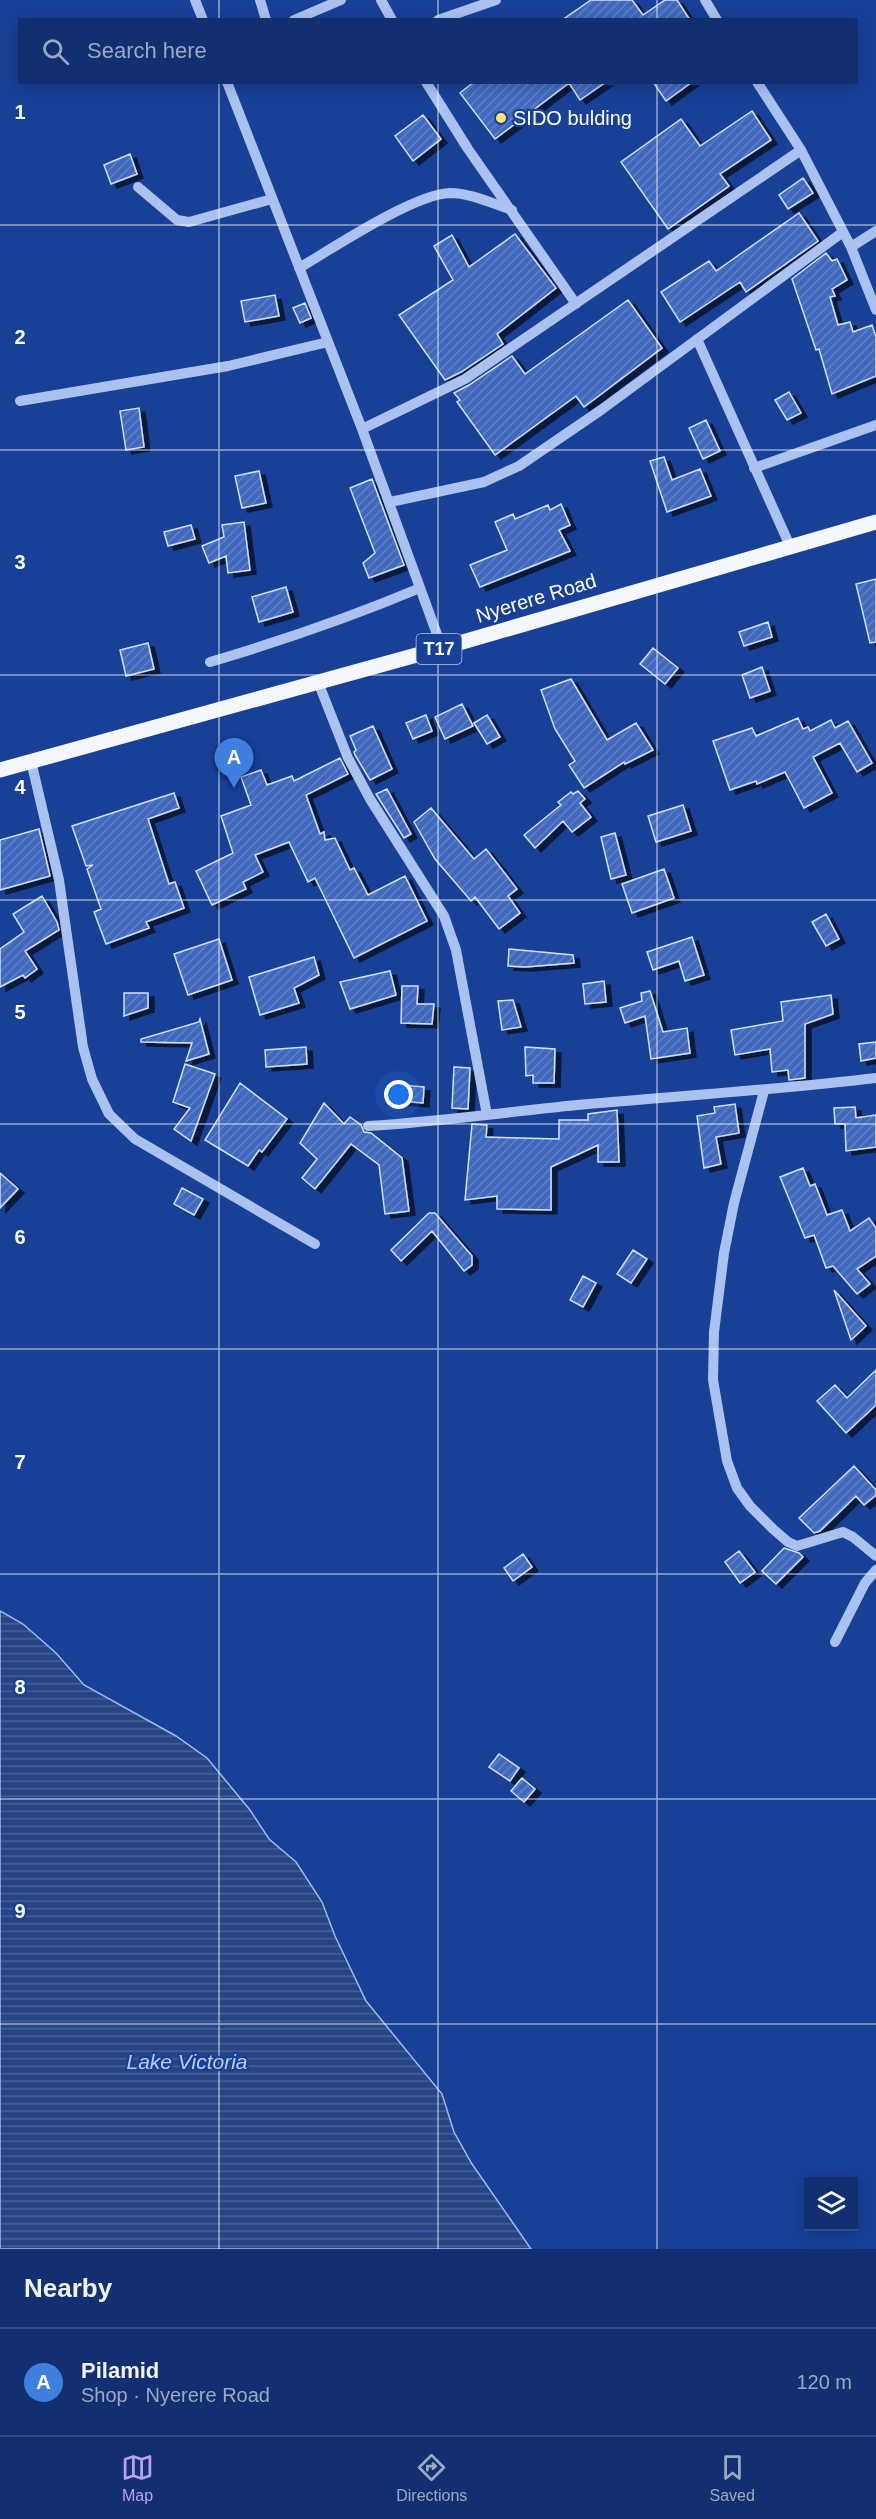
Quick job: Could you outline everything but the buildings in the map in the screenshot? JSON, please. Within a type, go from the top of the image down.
[{"type":"main road","name":"Nyerere Road","points":[[0,770],[442,648],[876,522]]},
{"type":"street","points":[[195,0],[202,18]]},
{"type":"street","points":[[260,0],[265,18]]},
{"type":"street","points":[[299,18],[341,0]]},
{"type":"street","points":[[381,0],[391,18]]},
{"type":"street","points":[[444,18],[496,0]]},
{"type":"street","points":[[705,0],[716,18]]},
{"type":"street","points":[[228,84],[390,502],[442,648]]},
{"type":"street","points":[[427,84],[468,149],[576,304]]},
{"type":"street","points":[[758,84],[801,150],[851,247],[876,310]]},
{"type":"street","points":[[362,429],[465,379],[801,150]]},
{"type":"street","points":[[138,187],[177,220],[189,222],[272,199]]},
{"type":"street","points":[[299,268],[408,206],[433,195],[451,193],[469,196],[512,210]]},
{"type":"street","points":[[851,247],[876,231]]},
{"type":"street","points":[[390,502],[484,482],[519,466],[601,410],[843,232]]},
{"type":"street","points":[[697,339],[790,546]]},
{"type":"street","points":[[20,401],[228,366],[328,342]]},
{"type":"street","points":[[754,468],[876,425]]},
{"type":"street","points":[[210,662],[311,630],[420,588]]},
{"type":"street","points":[[318,682],[348,758],[370,799],[422,877],[444,916],[456,950],[487,1115]]},
{"type":"street","points":[[31,762],[59,880],[83,1047],[92,1079],[109,1114],[135,1139],[315,1244]]},
{"type":"street","points":[[368,1126],[764,1091],[876,1078]]},
{"type":"street","points":[[764,1091],[734,1203],[714,1332],[713,1380],[727,1461],[737,1488],[750,1506],[788,1542],[797,1546],[843,1532],[853,1537],[876,1556]]},
{"type":"street","points":[[835,1642],[865,1583],[876,1570]]},
{"type":"water","name":"Lake Victoria","points":[[0,1611],[23,1624],[56,1653],[84,1685],[176,1736],[207,1758],[250,1810],[269,1839],[296,1862],[322,1902],[335,1936],[366,2001],[442,2094],[454,2132],[472,2164],[531,2249],[0,2249]]},
{"type":"place","name":"SIDO bulding","points":[[501,118]]},
{"type":"place","name":"Pilamid","points":[[234,788]]}]
